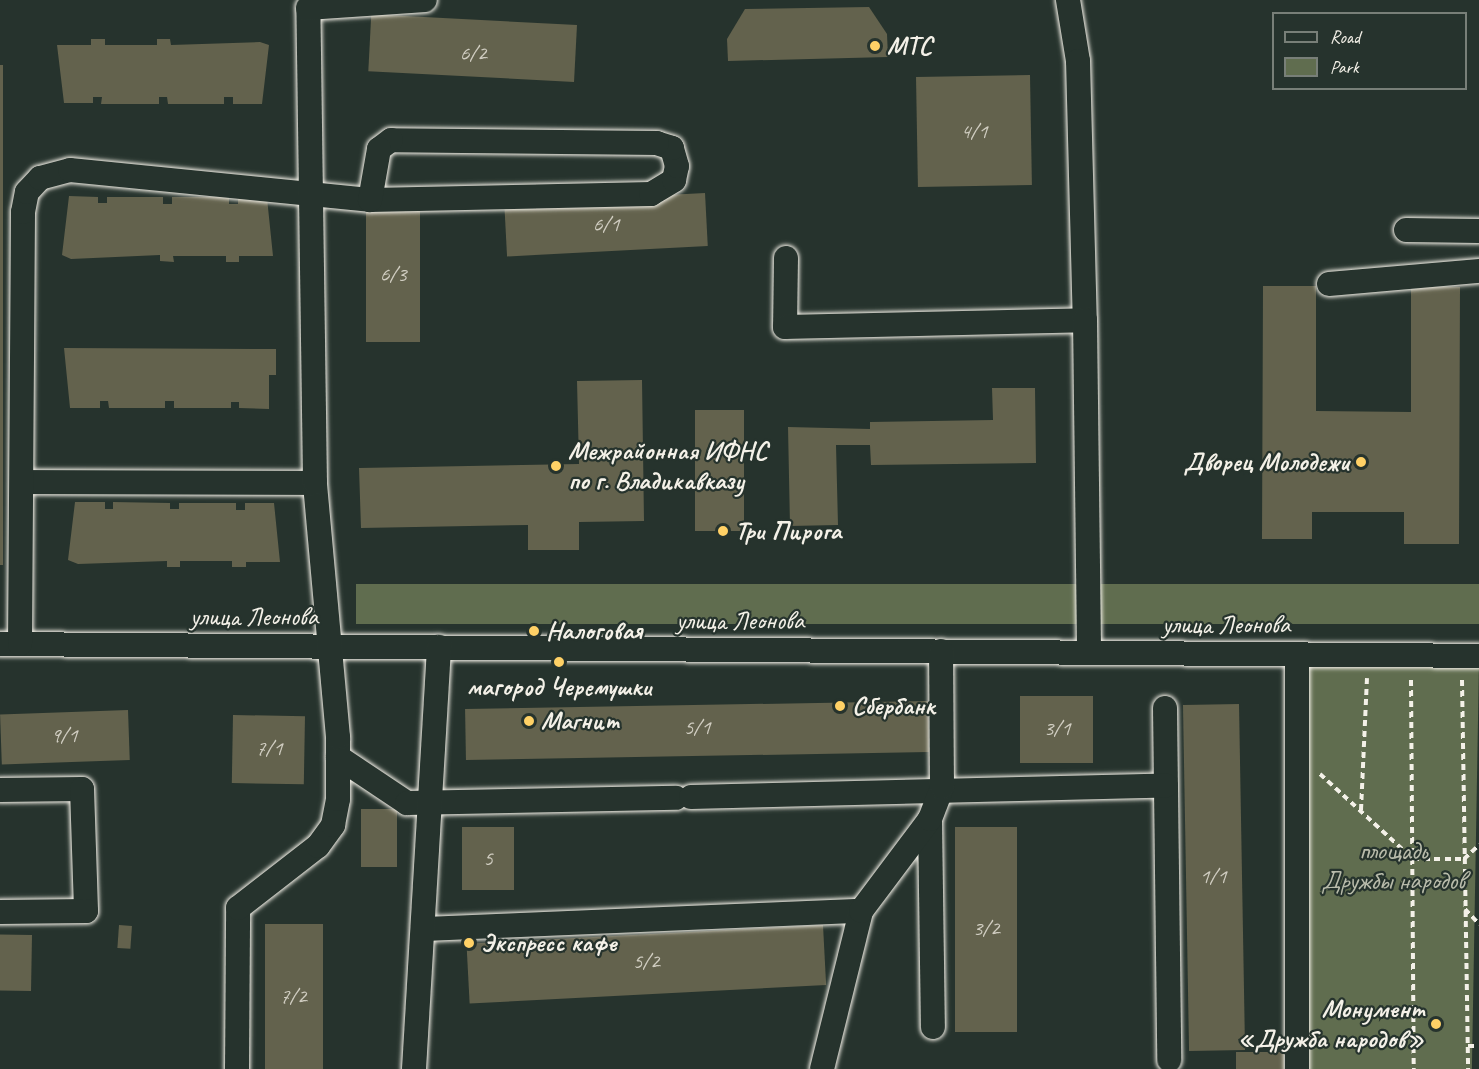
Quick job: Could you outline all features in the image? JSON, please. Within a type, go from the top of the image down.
[{"type":"street","points":[[237,1069],[238,908],[284,877],[333,825],[338,757],[315,483],[308,8],[425,0]]},
{"type":"street","points":[[1068,0],[1078,61],[1085,320],[1089,652]]},
{"type":"street","points":[[10,644],[24,482],[23,212],[27,192],[40,178],[70,170],[311,190],[370,200],[651,194],[674,180],[677,166],[672,148],[657,143],[391,140],[379,149],[370,200]]},
{"type":"street","points":[[1406,230],[1479,231]]},
{"type":"street","points":[[786,258],[785,327],[1085,320]]},
{"type":"street","points":[[1329,284],[1479,271]]},
{"type":"street","points":[[24,482],[315,483]]},
{"type":"street","name":"улица Леонова","points":[[10,644],[1479,656]]},
{"type":"street","points":[[414,1069],[425,928],[439,647]]},
{"type":"street","points":[[822,1069],[861,911],[930,819],[942,787],[940,651]]},
{"type":"street","points":[[1297,654],[1300,755],[1297,1069]]},
{"type":"street","points":[[1165,708],[1169,1060]]},
{"type":"street","points":[[338,757],[407,803],[431,805],[942,787],[1166,785]]},
{"type":"street","points":[[0,790],[82,789],[86,911],[0,912]]},
{"type":"street","points":[[930,819],[933,1027]]},
{"type":"street","points":[[425,928],[861,911]]},
{"type":"path","points":[[1361,810],[1367,666]]},
{"type":"path","points":[[1411,676],[1414,1069]]},
{"type":"path","points":[[1462,677],[1468,1069]]},
{"type":"path","points":[[1300,755],[1413,859],[1464,859],[1479,845]]},
{"type":"path","points":[[1464,908],[1479,924]]},
{"type":"path","points":[[1468,1046],[1479,1046]]},
{"type":"green space","points":[[356,584],[1479,584],[1479,624],[356,624]]},
{"type":"green space","name":"площадь Дружбы народов","points":[[1306,661],[1479,664],[1472,1069],[1299,1069]]},
{"type":"building","points":[[869,7],[887,34],[888,57],[728,61],[727,39],[745,9]]},
{"type":"building","points":[[371,14],[577,25],[574,82],[368,71]]},
{"type":"building","points":[[91,39],[105,39],[105,45],[157,45],[157,39],[170,39],[171,45],[260,42],[269,45],[262,104],[233,104],[233,97],[224,97],[224,104],[168,104],[167,97],[159,97],[159,104],[101,104],[102,97],[93,97],[93,103],[64,103],[57,45],[91,45]]},
{"type":"building","points":[[0,65],[3,65],[3,565],[0,565]]},
{"type":"building","points":[[1030,75],[1032,185],[918,187],[916,77]]},
{"type":"building","points":[[705,193],[708,246],[507,256],[504,204]]},
{"type":"building","points":[[69,196],[98,197],[98,203],[107,203],[107,197],[163,197],[163,204],[172,204],[172,197],[229,197],[229,204],[238,204],[238,198],[267,198],[273,256],[239,256],[239,262],[226,262],[226,256],[173,256],[174,262],[160,261],[160,255],[71,259],[62,255]]},
{"type":"building","points":[[366,207],[420,207],[420,342],[366,342]]},
{"type":"building","name":"Дворец Молодежи","points":[[1263,286],[1316,286],[1316,411],[1411,412],[1411,286],[1460,287],[1459,544],[1404,544],[1404,512],[1312,512],[1312,539],[1262,539]]},
{"type":"building","points":[[64,348],[276,349],[276,375],[269,375],[269,409],[239,408],[239,402],[231,402],[231,408],[174,408],[174,401],[165,401],[165,408],[109,408],[108,401],[100,401],[100,408],[70,408]]},
{"type":"building","name":"Межрайонная ИФНС по г. Владикавказу","points":[[642,380],[644,521],[579,522],[579,550],[528,550],[528,525],[361,528],[359,468],[579,464],[577,381]]},
{"type":"building","points":[[992,388],[1035,388],[1036,463],[871,465],[870,445],[836,445],[838,525],[790,526],[788,427],[870,429],[870,422],[993,420]]},
{"type":"building","points":[[695,410],[744,410],[744,531],[695,531]]},
{"type":"building","points":[[75,502],[105,502],[105,509],[113,509],[113,502],[170,503],[170,509],[179,509],[179,503],[236,503],[236,510],[245,510],[245,503],[274,503],[280,562],[246,562],[246,567],[232,567],[232,561],[180,561],[180,567],[167,567],[167,561],[78,564],[68,560]]},
{"type":"building","points":[[1020,696],[1093,696],[1093,763],[1020,763]]},
{"type":"building","points":[[928,701],[929,752],[466,760],[465,709]]},
{"type":"building","points":[[1239,704],[1245,1050],[1189,1051],[1183,705]]},
{"type":"building","points":[[128,710],[130,760],[2,764],[0,714]]},
{"type":"building","points":[[233,715],[305,716],[304,784],[232,783]]},
{"type":"building","points":[[361,809],[397,809],[397,867],[361,867]]},
{"type":"building","points":[[462,827],[514,827],[514,890],[462,890]]},
{"type":"building","points":[[955,827],[1017,827],[1017,1032],[955,1032]]},
{"type":"building","points":[[265,924],[323,924],[323,1069],[265,1069]]},
{"type":"building","points":[[119,925],[132,926],[130,949],[117,948]]},
{"type":"building","points":[[823,925],[826,985],[470,1004],[466,944]]},
{"type":"building","points":[[0,934],[32,935],[31,991],[0,990]]},
{"type":"building","points":[[1236,1052],[1284,1052],[1284,1069],[1236,1069]]},
{"type":"place","name":"МТС","points":[[875,46]]},
{"type":"place","name":"Дворец Молодежи","points":[[1361,462]]},
{"type":"place","name":"Межрайонная ИФНС по г. Владикавказу","points":[[556,466]]},
{"type":"place","name":"Три Пирога","points":[[723,531]]},
{"type":"place","name":"Налоговая","points":[[534,631]]},
{"type":"place","name":"магород Черемушки","points":[[559,662]]},
{"type":"place","name":"Сбербанк","points":[[840,706]]},
{"type":"place","name":"Магнит","points":[[529,721]]},
{"type":"place","name":"Экспресс кафе","points":[[469,943]]},
{"type":"place","name":"Монумент «Дружба народов»","points":[[1436,1024]]}]
